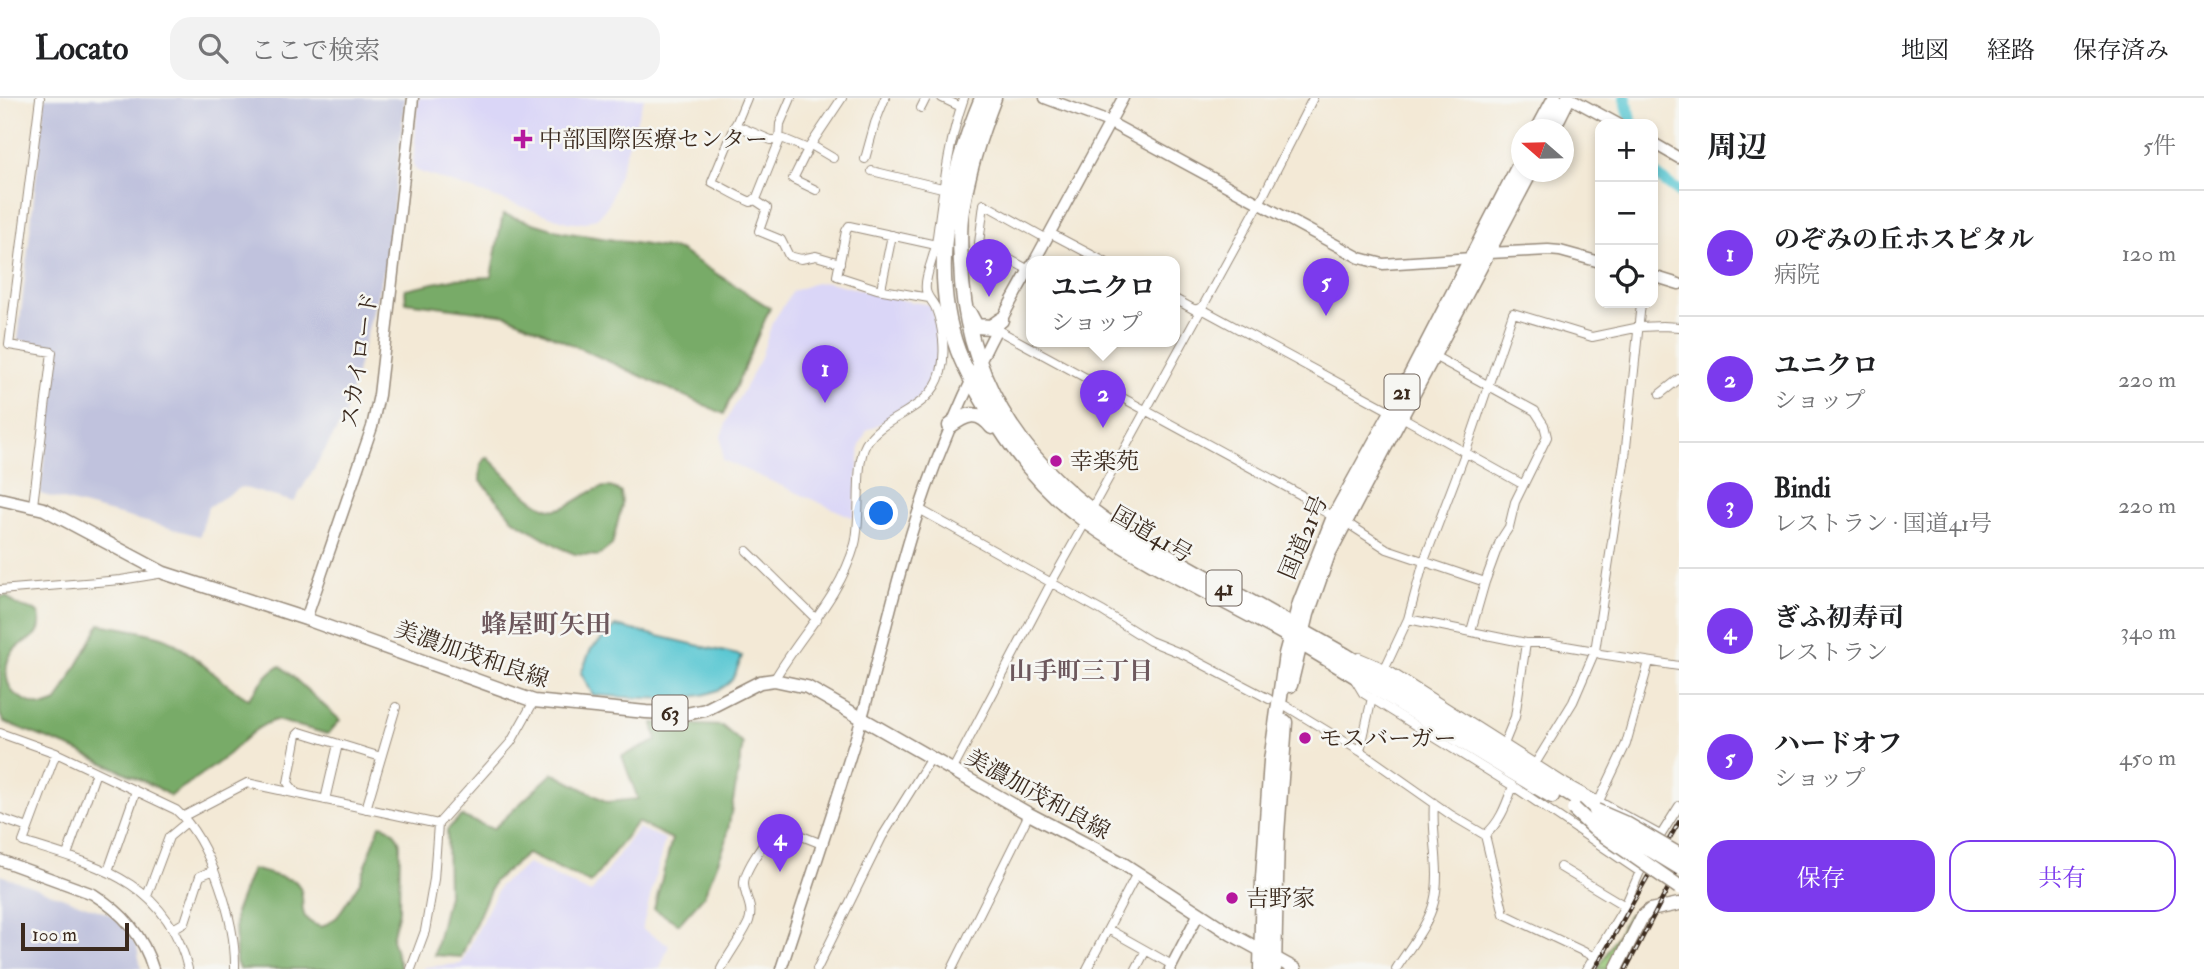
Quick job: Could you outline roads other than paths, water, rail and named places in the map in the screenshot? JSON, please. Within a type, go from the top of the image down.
[{"type":"highway","name":"国道41号","points":[[982,98],[958,140],[947,218],[945,279],[951,328],[957,349],[987,409],[1035,477],[1143,556],[1296,634],[1384,673],[1514,774],[1597,806],[1679,865]]},
{"type":"highway","name":"国道41号","points":[[994,98],[982,130],[963,202],[960,242],[964,314],[990,391],[1018,437],[1088,516]]},
{"type":"highway","points":[[1544,119],[1555,98]]},
{"type":"highway","points":[[1558,119],[1569,98]]},
{"type":"highway","name":"国道21号","points":[[1270,960],[1263,878],[1271,761],[1296,634],[1339,519],[1396,414],[1511,182]]},
{"type":"highway","name":"国道21号","points":[[1396,414],[1434,356],[1525,182]]},
{"type":"highway","points":[[961,281],[969,315],[976,326],[998,325]]},
{"type":"highway","points":[[950,426],[964,415],[975,414],[986,419],[1001,440],[1013,447]]},
{"type":"highway","name":"国道41号","points":[[1296,634],[1353,675],[1514,774],[1679,865]]},
{"type":"highway","name":"国道21号","points":[[1261,969],[1270,960],[1286,706],[1296,634]]},
{"type":"highway","points":[[1597,806],[1679,855]]},
{"type":"highway","points":[[1574,809],[1594,828],[1679,887]]},
{"type":"main road","name":"美濃加茂和良線","points":[[0,499],[33,505],[90,532],[164,573],[306,619],[534,701],[686,714],[705,710],[760,682],[774,680],[807,687],[1137,873],[1270,960],[1295,969]]},
{"type":"main road","points":[[1616,969],[1642,916],[1650,910],[1679,904]]},
{"type":"street","points":[[33,505],[51,352],[9,345],[40,98]]},
{"type":"street","name":"スカイロード","points":[[306,619],[372,427],[379,395],[413,98]]},
{"type":"street","points":[[747,98],[712,182],[728,193],[751,202],[755,200],[767,208],[759,232],[781,240],[789,256],[801,259],[816,256],[840,262]]},
{"type":"street","points":[[755,200],[779,142],[780,124],[791,98]]},
{"type":"street","points":[[816,190],[793,179],[809,147],[842,98]]},
{"type":"street","points":[[866,159],[875,123],[885,98]]},
{"type":"street","points":[[921,108],[926,98]]},
{"type":"street","points":[[774,680],[817,620],[844,576],[855,543],[864,447],[874,431],[919,404],[941,373],[941,325],[936,306],[925,288],[936,245],[942,188],[958,140],[962,102],[943,98]]},
{"type":"street","points":[[1045,98],[1109,122],[1370,262],[1383,264],[1472,258],[1489,253],[1560,251],[1595,261]]},
{"type":"street","points":[[1037,256],[1123,98]]},
{"type":"street","points":[[1180,344],[1259,204],[1313,98]]},
{"type":"street","points":[[1569,98],[1609,119]]},
{"type":"street","points":[[735,125],[765,138],[779,138],[809,147],[833,158]]},
{"type":"street","points":[[1658,147],[1679,158]]},
{"type":"street","points":[[872,171],[942,188]]},
{"type":"street","points":[[1026,264],[979,243],[984,204],[1092,256]]},
{"type":"street","points":[[929,298],[881,289],[837,276],[849,226],[936,245]]},
{"type":"street","points":[[881,289],[892,236]]},
{"type":"street","points":[[782,969],[861,719],[919,509],[971,379],[1026,275]]},
{"type":"street","points":[[1658,278],[1679,284]]},
{"type":"street","points":[[1180,302],[1195,310],[1200,308],[1522,484]]},
{"type":"street","points":[[1535,764],[1573,702],[1595,651],[1625,457],[1641,308]]},
{"type":"street","points":[[1661,835],[1597,806],[1504,744],[1384,673],[1408,619],[1424,561],[1466,452],[1513,313],[1592,337],[1640,327],[1679,327]]},
{"type":"street","points":[[998,325],[1026,341]]},
{"type":"street","points":[[1036,347],[1144,410],[1301,495],[1307,502],[1388,549],[1485,582]]},
{"type":"street","points":[[953,771],[1179,347]]},
{"type":"street","points":[[1434,356],[1535,411],[1544,425],[1547,437],[1522,484],[1485,582],[1471,631]]},
{"type":"street","points":[[1660,394],[1679,379]]},
{"type":"street","points":[[919,509],[1150,641],[1185,655],[1269,699]]},
{"type":"street","points":[[747,551],[817,620]]},
{"type":"street","points":[[0,590],[121,580],[164,573]]},
{"type":"street","points":[[1408,619],[1526,643],[1548,643],[1679,666]]},
{"type":"street","points":[[1504,744],[1515,718],[1526,643]]},
{"type":"street","points":[[1597,806],[1626,744],[1649,662]]},
{"type":"street","points":[[1353,675],[1360,690],[1372,698],[1514,774],[1640,872]]},
{"type":"street","points":[[1360,751],[1372,698]]},
{"type":"street","points":[[411,969],[425,930],[438,824],[511,742],[534,701]]},
{"type":"street","points":[[1286,706],[1360,751],[1474,831],[1485,835]]},
{"type":"street","points":[[366,809],[396,708]]},
{"type":"street","points":[[297,794],[288,783],[297,735],[300,732],[381,757]]},
{"type":"street","points":[[0,733],[56,753],[176,810],[185,819],[202,842],[214,870],[236,946],[235,969]]},
{"type":"street","points":[[325,800],[338,744]]},
{"type":"street","points":[[56,753],[23,842],[108,871],[147,896],[173,929],[188,969]]},
{"type":"street","points":[[817,969],[883,837],[931,758]]},
{"type":"street","points":[[67,855],[96,772]]},
{"type":"street","points":[[1485,835],[1493,829],[1504,810],[1514,774]]},
{"type":"street","points":[[147,896],[169,837],[185,819],[247,783],[438,824]]},
{"type":"street","points":[[108,871],[136,791]]},
{"type":"street","points":[[1396,969],[1429,917],[1434,902],[1434,803]]},
{"type":"street","points":[[1587,969],[1625,906],[1640,872],[1679,806]]},
{"type":"street","points":[[953,969],[1029,814]]},
{"type":"street","points":[[0,818],[28,828]]},
{"type":"street","points":[[721,969],[749,922],[751,908],[744,884],[746,874],[772,832],[779,827],[821,844]]},
{"type":"street","points":[[1485,835],[1504,914],[1595,957]]},
{"type":"street","points":[[0,860],[93,894],[107,902],[136,931],[153,969]]},
{"type":"street","points":[[1560,867],[1625,906]]},
{"type":"street","points":[[173,929],[185,922],[200,876],[214,870]]},
{"type":"street","points":[[1087,969],[1137,873]]},
{"type":"street","points":[[1108,929],[1171,967],[1199,914]]},
{"type":"street","points":[[1136,969],[1145,952]]},
{"type":"water","points":[[616,626],[742,656],[731,681],[720,689],[704,694],[666,698],[593,695],[581,673],[591,649]]},
{"type":"waterway","points":[[1625,98],[1631,119]]},
{"type":"waterway","points":[[1658,177],[1679,192]]},
{"type":"railway","points":[[1595,969],[1679,822]]},
{"type":"railway","points":[[1626,969],[1679,867]]},
{"type":"place","name":"中部国際医療センター","points":[[523,139]]},
{"type":"place","name":"Bindi","points":[[989,297]]},
{"type":"place","name":"ハードオフ","points":[[1326,316]]},
{"type":"place","name":"のぞみの丘ホスピタル","points":[[825,403]]},
{"type":"place","name":"ユニクロ","points":[[1103,428]]},
{"type":"place","name":"幸楽苑","points":[[1056,461]]},
{"type":"place","name":"モスバーガー","points":[[1305,738]]},
{"type":"place","name":"ぎふ初寿司","points":[[780,872]]},
{"type":"place","name":"吉野家","points":[[1232,898]]},
{"type":"district","name":"蜂屋町矢田","points":[[546,624]]},
{"type":"district","name":"山手町三丁目","points":[[1081,671]]}]
